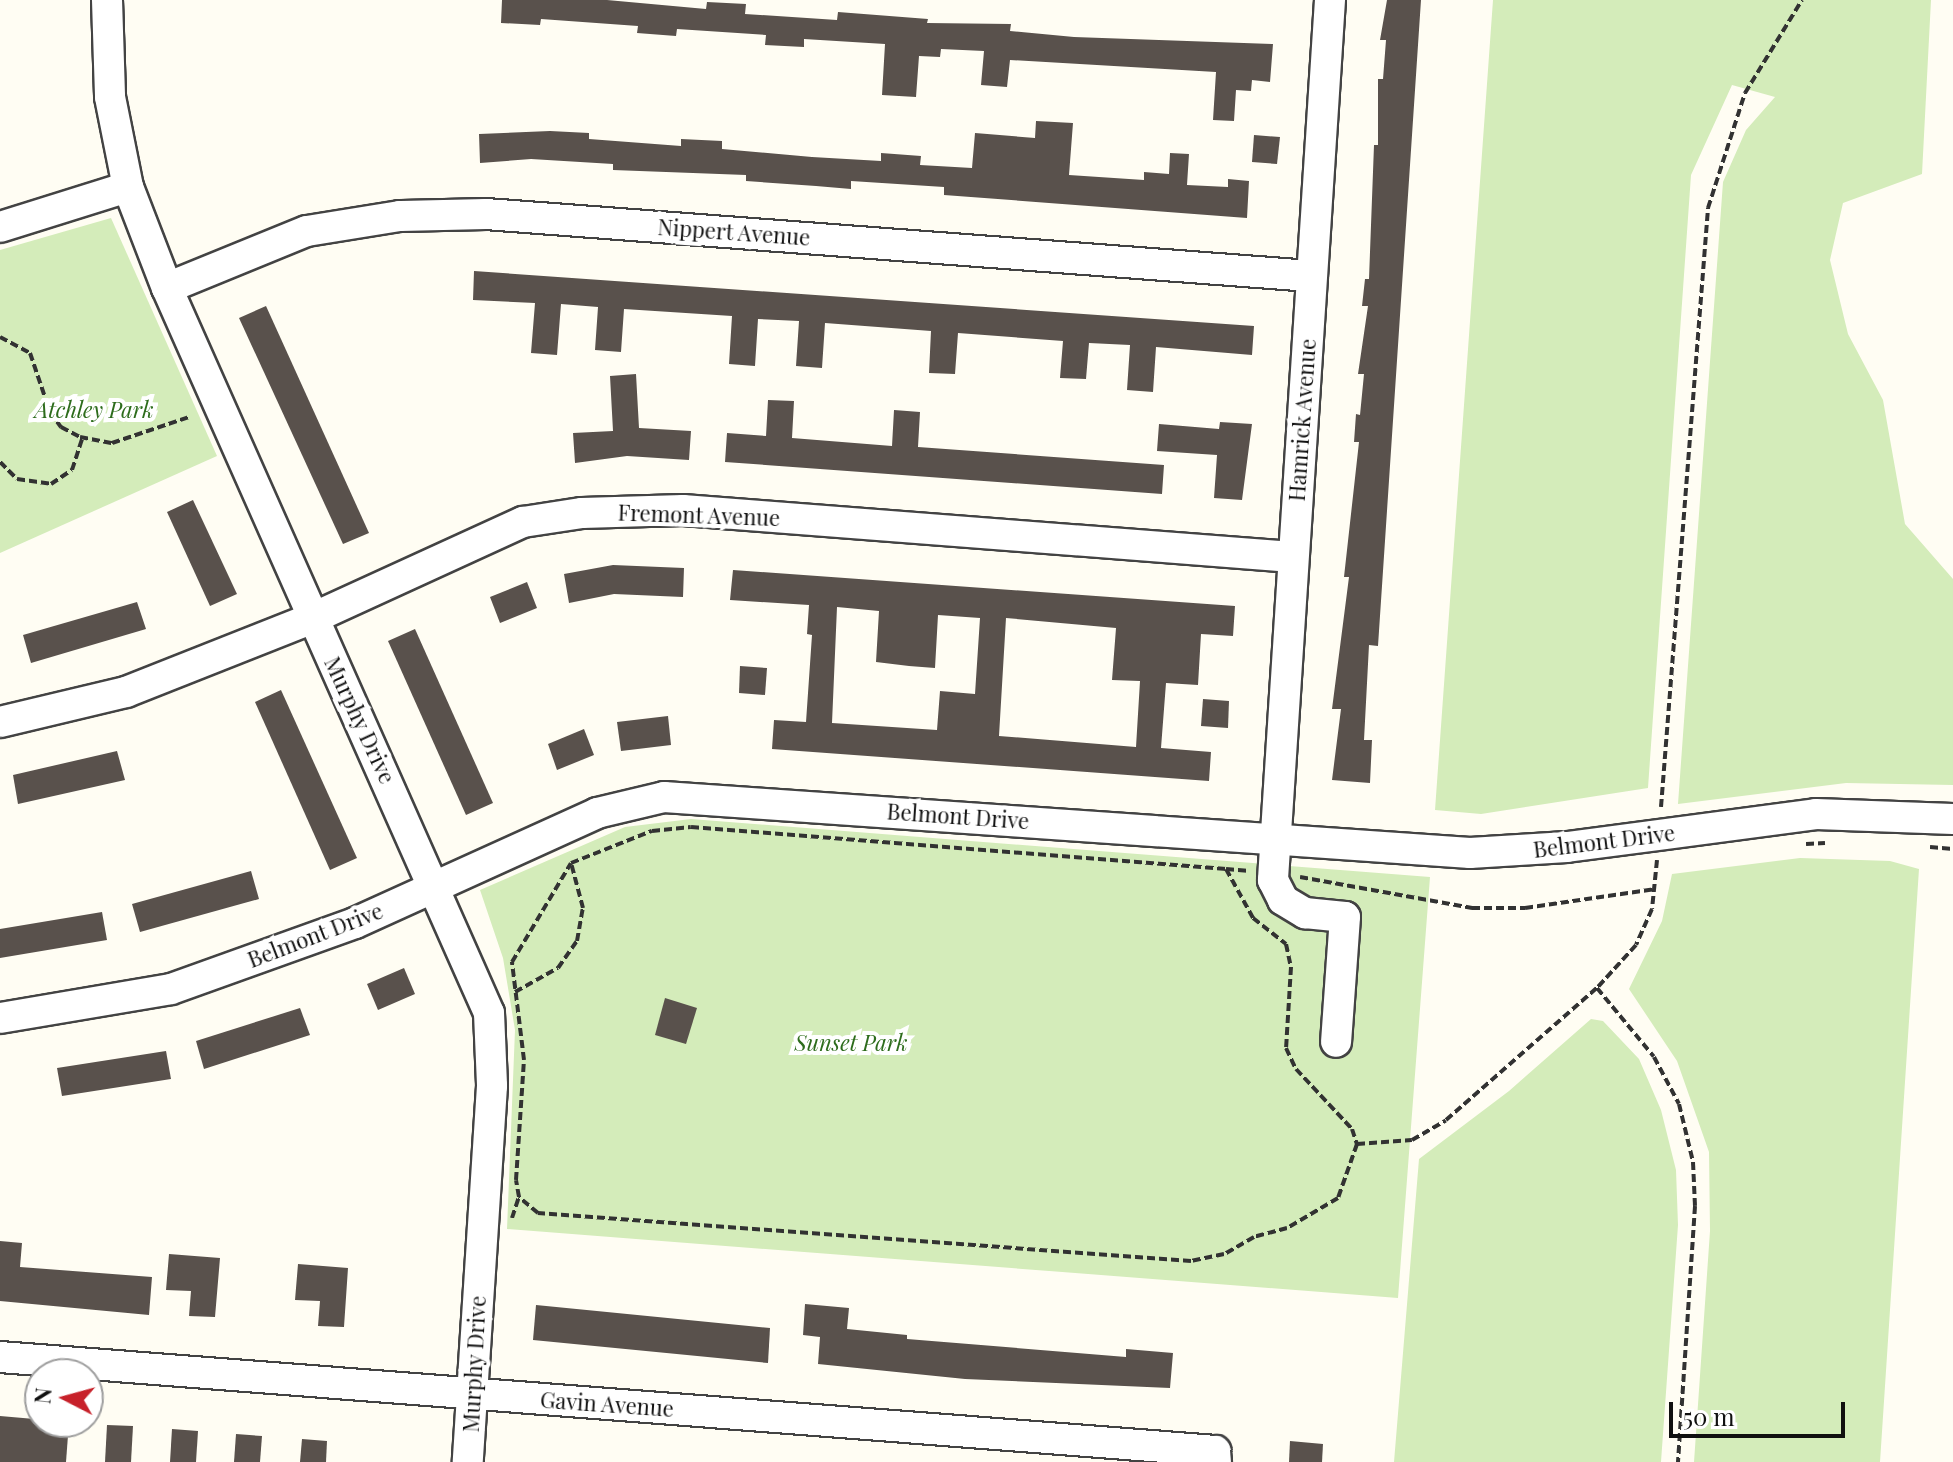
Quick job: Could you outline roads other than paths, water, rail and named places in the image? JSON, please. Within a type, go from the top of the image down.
[{"type":"street","name":"Murphy Drive","points":[[107,0],[110,97],[128,187],[167,288],[313,618],[436,884],[489,1013],[492,1086],[468,1462]]},
{"type":"street","name":"Hamrick Avenue","points":[[1330,0],[1274,874],[1283,900],[1294,906],[1345,917],[1336,1042]]},
{"type":"street","points":[[0,227],[128,187]]},
{"type":"street","name":"Nippert Avenue","points":[[167,288],[307,231],[400,216],[486,214],[1311,276]]},
{"type":"street","name":"Fremont Avenue","points":[[0,722],[126,692],[313,618],[523,522],[638,508],[1292,557]]},
{"type":"street","name":"Belmont Drive","points":[[0,1018],[171,989],[355,923],[597,813],[664,797],[1470,853],[1658,849],[1855,812],[1953,819]]},
{"type":"street","name":"Gavin Avenue","points":[[0,1357],[1215,1457]]},
{"type":"park label","name":"Atchley Park","points":[[94,410]]},
{"type":"park label","name":"Sunset Park","points":[[851,1043]]}]
